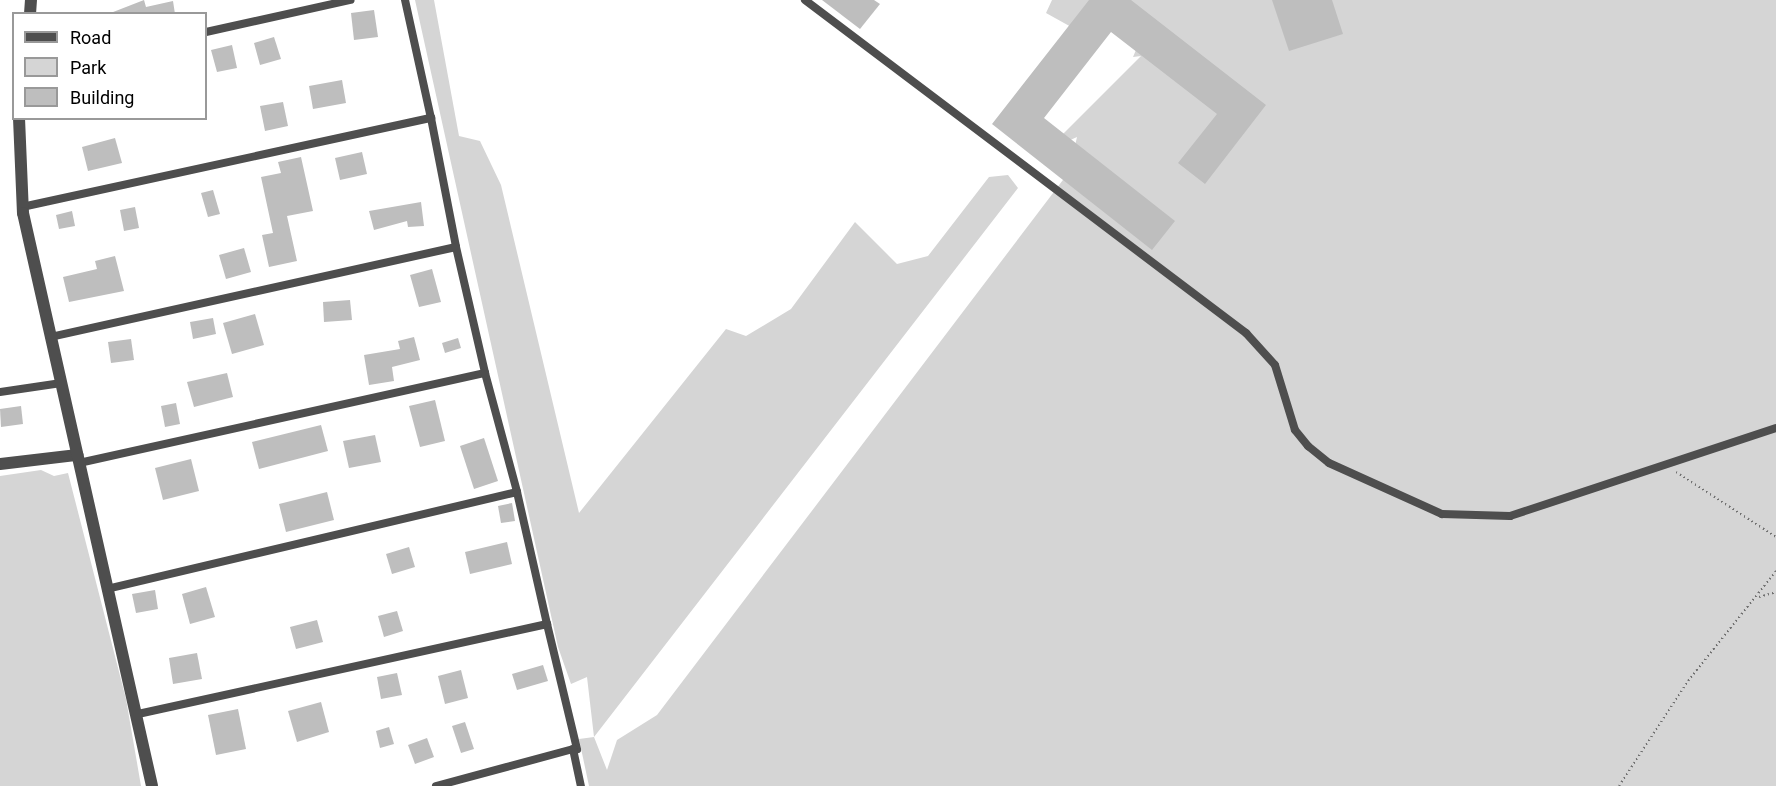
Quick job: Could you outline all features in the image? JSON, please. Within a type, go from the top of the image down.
[{"type":"street","points":[[19,120],[22,207],[138,714],[152,786]]},
{"type":"street","points":[[0,464],[78,459]]},
{"type":"lane","points":[[207,32],[350,0]]},
{"type":"lane","points":[[405,0],[456,247],[485,373],[517,492],[575,749],[581,786]]},
{"type":"lane","points":[[805,0],[1246,333],[1275,365],[1295,429],[1329,463],[1442,514],[1476,518],[1510,516],[1776,428]]},
{"type":"lane","points":[[22,207],[430,118]]},
{"type":"lane","points":[[50,337],[456,247]]},
{"type":"lane","points":[[78,459],[485,373]]},
{"type":"lane","points":[[0,392],[61,383]]},
{"type":"lane","points":[[108,590],[517,492]]},
{"type":"lane","points":[[138,714],[547,624]]},
{"type":"lane","points":[[436,786],[575,749]]},
{"type":"path","points":[[1666,466],[1776,537]]},
{"type":"path","points":[[1619,786],[1688,681],[1758,598],[1776,571]]},
{"type":"path","points":[[1758,598],[1776,592]]},
{"type":"green space","points":[[415,0],[434,0],[459,136],[480,141],[501,185],[579,513],[726,329],[746,336],[791,309],[855,222],[897,264],[928,256],[989,177],[1008,175],[1018,188],[594,737],[587,677],[571,684],[558,647]]},
{"type":"green space","points":[[1052,0],[1776,0],[1776,786],[589,786],[579,739],[594,737],[607,770],[617,740],[657,715],[1069,172],[1077,137],[1046,151],[1141,56],[1133,57],[1141,38],[1129,3],[1082,33],[1046,13]]},
{"type":"green space","points":[[41,470],[54,476],[68,473],[126,699],[141,786],[0,786],[0,476]]},
{"type":"building","points":[[144,0],[146,7],[173,1],[175,12],[113,12]]},
{"type":"building","points":[[822,0],[874,0],[880,4],[860,29]]},
{"type":"building","points":[[1089,0],[1131,0],[1266,105],[1205,184],[1178,163],[1217,114],[1111,32],[1044,118],[1175,221],[1152,250],[992,124]]},
{"type":"building","points":[[1272,0],[1332,0],[1343,34],[1289,51]]},
{"type":"building","points":[[374,10],[378,37],[354,40],[351,13]]},
{"type":"building","points":[[274,37],[281,59],[260,65],[254,43]]},
{"type":"building","points":[[232,45],[237,68],[217,72],[211,50]]},
{"type":"building","points":[[342,80],[346,103],[313,109],[309,86]]},
{"type":"building","points":[[283,102],[288,126],[265,131],[260,106]]},
{"type":"building","points":[[115,138],[122,163],[88,171],[82,147]]},
{"type":"building","points":[[362,152],[367,174],[340,180],[335,158]]},
{"type":"building","points":[[301,157],[313,211],[287,216],[297,261],[269,267],[262,235],[273,233],[261,177],[281,173],[278,162]]},
{"type":"building","points":[[213,190],[220,214],[208,217],[201,193]]},
{"type":"building","points":[[421,202],[424,226],[408,227],[407,221],[374,230],[369,211]]},
{"type":"building","points":[[135,207],[139,228],[124,231],[120,210]]},
{"type":"building","points":[[72,211],[75,226],[59,229],[56,215]]},
{"type":"building","points":[[244,248],[251,272],[226,279],[219,255]]},
{"type":"building","points":[[115,256],[124,291],[69,302],[63,277],[97,269],[95,261]]},
{"type":"building","points":[[432,269],[441,302],[419,307],[410,275]]},
{"type":"building","points":[[350,300],[352,320],[324,322],[323,302]]},
{"type":"building","points":[[255,314],[264,345],[232,354],[223,323]]},
{"type":"building","points":[[213,318],[216,334],[193,339],[190,322]]},
{"type":"building","points":[[414,337],[420,360],[392,367],[394,381],[369,385],[364,355],[400,349],[398,341]]},
{"type":"building","points":[[458,338],[461,348],[445,353],[442,343]]},
{"type":"building","points":[[131,339],[134,360],[111,363],[108,342]]},
{"type":"building","points":[[227,373],[233,397],[194,407],[187,382]]},
{"type":"building","points":[[435,400],[445,441],[420,447],[409,406]]},
{"type":"building","points":[[176,403],[180,424],[165,427],[161,406]]},
{"type":"building","points":[[21,406],[23,424],[1,427],[0,409]]},
{"type":"building","points":[[321,425],[328,451],[259,469],[252,442]]},
{"type":"building","points":[[375,435],[381,462],[349,468],[343,441]]},
{"type":"building","points":[[484,438],[498,481],[474,489],[460,446]]},
{"type":"building","points":[[191,459],[199,491],[163,500],[155,468]]},
{"type":"building","points":[[327,492],[334,520],[286,532],[279,504]]},
{"type":"building","points":[[512,503],[515,521],[501,523],[498,506]]},
{"type":"building","points":[[507,542],[512,564],[470,574],[465,552]]},
{"type":"building","points":[[409,547],[415,567],[392,574],[386,554]]},
{"type":"building","points":[[206,587],[215,617],[190,624],[182,594]]},
{"type":"building","points":[[155,590],[158,609],[136,613],[132,594]]},
{"type":"building","points":[[397,611],[403,631],[384,637],[378,616]]},
{"type":"building","points":[[317,620],[323,642],[296,649],[290,627]]},
{"type":"building","points":[[197,653],[202,679],[173,684],[169,658]]},
{"type":"building","points":[[543,665],[548,681],[517,690],[512,674]]},
{"type":"building","points":[[461,670],[468,698],[445,704],[438,676]]},
{"type":"building","points":[[397,673],[402,695],[381,699],[377,677]]},
{"type":"building","points":[[321,702],[329,732],[297,742],[288,711]]},
{"type":"building","points":[[238,709],[246,749],[216,755],[208,715]]},
{"type":"building","points":[[465,722],[474,749],[461,753],[452,726]]},
{"type":"building","points":[[389,727],[394,744],[380,748],[376,731]]},
{"type":"building","points":[[427,738],[434,757],[415,764],[408,745]]}]
